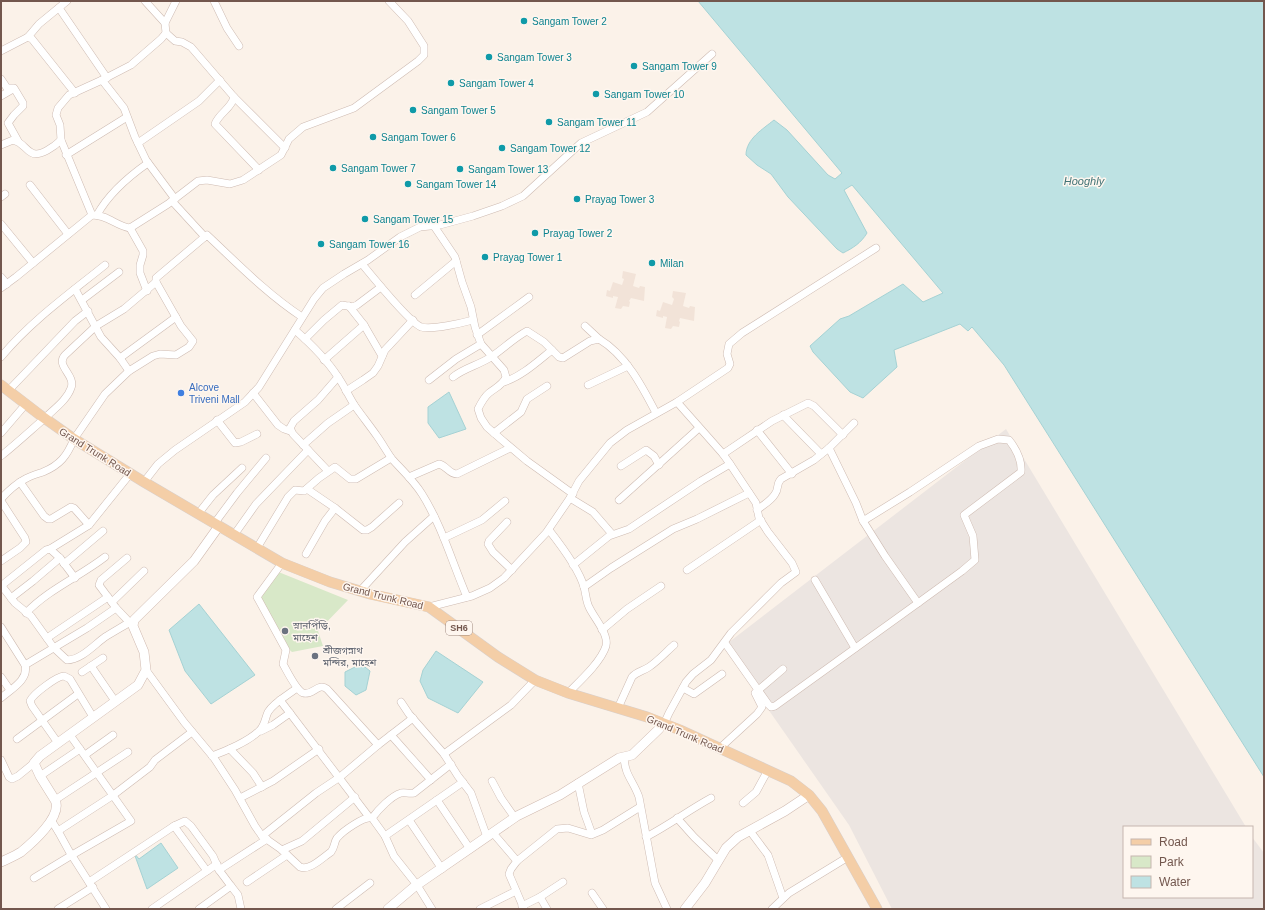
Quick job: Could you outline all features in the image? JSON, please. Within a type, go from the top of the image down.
[{"type":"main road","name":"Grand Trunk Road","points":[[5,388],[25,405],[74,439],[130,474],[282,563],[330,582],[360,591],[384,598],[429,607],[498,657],[535,680],[568,693],[663,723],[791,781],[809,795],[822,811],[876,909]]},
{"type":"street","points":[[1,51],[28,38],[39,24],[67,1]]},
{"type":"street","points":[[145,1],[165,23]]},
{"type":"street","points":[[176,1],[165,23],[166,33],[175,41],[182,42],[192,47],[234,97],[285,148]]},
{"type":"street","points":[[214,1],[227,28],[239,46]]},
{"type":"street","points":[[166,33],[131,65],[69,96],[58,108],[56,114],[60,125],[61,140],[66,155],[95,215],[117,222],[123,227],[130,228],[174,200],[198,181],[207,180],[230,184],[243,180],[281,155],[289,139],[303,127],[354,108],[418,61],[424,54],[424,46],[408,21],[389,1]]},
{"type":"street","points":[[59,8],[124,108],[148,163],[174,200],[204,237]]},
{"type":"street","points":[[28,38],[32,39],[75,93]]},
{"type":"street","points":[[144,482],[158,464],[217,420],[245,402],[259,387],[302,317],[323,288],[362,264],[400,237],[420,227],[434,226],[473,216],[502,206],[523,196],[581,143],[647,112],[712,54]]},
{"type":"street","points":[[1,79],[7,88],[14,88]]},
{"type":"street","points":[[138,143],[199,101],[220,80]]},
{"type":"street","points":[[14,88],[23,103],[23,106],[8,123],[18,141],[31,153],[38,154],[54,147],[61,140]]},
{"type":"street","points":[[1,96],[14,88]]},
{"type":"street","points":[[234,97],[233,102],[215,124],[259,170]]},
{"type":"street","points":[[66,155],[127,117]]},
{"type":"street","points":[[1,145],[13,140],[18,141]]},
{"type":"street","points":[[1,277],[4,286],[68,234],[95,215],[124,181],[148,163]]},
{"type":"street","points":[[30,185],[68,234]]},
{"type":"street","points":[[1,224],[33,262]]},
{"type":"street","points":[[434,226],[450,249],[456,261],[462,282],[472,307],[473,320],[477,335],[481,344],[504,370],[506,378],[504,382]]},
{"type":"street","points":[[130,228],[143,251],[140,273],[147,291]]},
{"type":"street","points":[[1,456],[22,440],[59,405],[71,388],[72,383],[61,363],[62,358],[96,326],[124,309],[147,291],[156,282],[156,278],[159,275],[208,235],[255,280],[302,317]]},
{"type":"street","points":[[429,607],[467,597],[490,588],[504,578],[549,530],[572,496],[579,481],[610,443],[627,430],[677,402],[728,368],[730,364],[727,354],[729,344],[742,333],[876,248]]},
{"type":"street","points":[[415,295],[456,261]]},
{"type":"street","points":[[362,264],[381,287],[421,327],[450,325],[473,320]]},
{"type":"street","points":[[1,357],[39,317],[106,265]]},
{"type":"street","points":[[82,300],[119,272]]},
{"type":"street","points":[[1,561],[20,548],[26,542],[26,538],[1,500],[25,478],[45,471],[62,461],[71,448],[74,439],[105,394],[129,371],[153,356],[160,354],[176,355],[192,344],[193,341],[181,326],[156,282]]},
{"type":"street","points":[[305,339],[342,305],[356,305],[381,287]]},
{"type":"street","points":[[76,289],[105,341],[129,371]]},
{"type":"street","points":[[477,335],[529,297]]},
{"type":"street","points":[[349,306],[364,326],[382,356]]},
{"type":"street","points":[[5,388],[75,321],[88,311]]},
{"type":"street","points":[[120,358],[176,317]]},
{"type":"street","points":[[346,391],[373,373],[385,350],[413,320]]},
{"type":"street","points":[[324,360],[364,326]]},
{"type":"street","points":[[585,326],[614,351],[628,366],[645,392],[656,413]]},
{"type":"street","points":[[295,330],[305,339],[338,377],[354,405],[376,434],[391,458],[409,477],[422,494],[444,538],[450,558],[467,597]]},
{"type":"street","points":[[453,377],[492,356],[527,332],[544,342],[559,357],[563,358],[590,341],[599,339]]},
{"type":"street","points":[[429,380],[456,359],[481,344]]},
{"type":"street","points":[[552,350],[533,366],[513,379],[504,382],[486,396],[478,409],[481,418],[510,448],[593,512],[612,534]]},
{"type":"street","points":[[588,385],[628,366]]},
{"type":"street","points":[[290,431],[291,425],[294,421],[318,400],[338,377]]},
{"type":"street","points":[[494,433],[521,412],[527,399],[547,386]]},
{"type":"street","points":[[253,393],[278,425],[290,431],[328,472]]},
{"type":"street","points":[[390,908],[417,885],[515,818],[560,795],[619,758],[632,755],[659,729],[693,674],[711,660],[731,633],[781,583],[796,572],[792,563],[768,532],[761,520],[756,503],[730,464],[677,402]]},
{"type":"street","points":[[722,454],[757,430],[803,404],[808,403],[842,435]]},
{"type":"street","points":[[1,434],[25,405]]},
{"type":"street","points":[[234,535],[256,504],[328,423],[354,405]]},
{"type":"street","points":[[783,415],[821,454]]},
{"type":"street","points":[[217,420],[235,443],[241,442],[257,434]]},
{"type":"street","points":[[757,510],[775,495],[778,482],[829,448],[854,423]]},
{"type":"street","points":[[619,500],[699,428]]},
{"type":"street","points":[[757,430],[792,474]]},
{"type":"street","points":[[725,643],[771,707],[775,706],[962,571],[974,560],[973,536],[964,515],[1021,472],[1022,464],[1015,448],[1009,440],[998,439],[979,446],[863,521]]},
{"type":"street","points":[[409,477],[440,464],[451,473],[457,474],[510,448]]},
{"type":"street","points":[[829,448],[856,503],[863,521],[885,556],[918,603]]},
{"type":"street","points":[[621,466],[646,450],[654,456],[659,465]]},
{"type":"street","points":[[130,474],[89,525],[46,550],[1,585],[11,598],[37,623],[54,648],[64,658],[70,660],[74,659],[132,624],[134,620],[194,561],[237,493],[266,458]]},
{"type":"street","points":[[257,548],[292,492],[297,489],[304,491],[333,468],[337,468],[347,477],[354,479],[391,458]]},
{"type":"street","points":[[573,565],[612,534],[629,529],[701,481],[730,464]]},
{"type":"street","points":[[198,514],[212,495],[242,468]]},
{"type":"street","points":[[20,482],[44,516],[48,519],[71,507],[74,508],[89,525]]},
{"type":"street","points":[[307,489],[335,508],[363,530],[367,530],[399,503]]},
{"type":"street","points":[[584,587],[673,529],[698,519],[749,493]]},
{"type":"street","points":[[444,538],[482,520],[505,501]]},
{"type":"street","points":[[306,554],[325,521],[335,508]]},
{"type":"street","points":[[360,591],[405,542],[434,516]]},
{"type":"street","points":[[687,570],[761,520]]},
{"type":"street","points":[[507,522],[489,541],[488,544],[493,552],[512,570]]},
{"type":"street","points":[[549,530],[562,546],[580,576],[589,608],[606,636],[606,645],[600,658],[568,693]]},
{"type":"street","points":[[11,598],[33,581],[93,541],[103,531]]},
{"type":"street","points":[[50,549],[62,561],[75,578]]},
{"type":"street","points":[[26,613],[44,596],[75,578],[105,557]]},
{"type":"street","points":[[127,558],[99,583],[99,585],[132,624],[144,652],[146,670],[192,732],[212,756],[240,798],[255,826],[264,837],[303,869],[309,867],[331,852],[334,848],[335,841],[340,835],[360,821],[371,818],[398,795],[402,793],[414,793],[451,764]]},
{"type":"street","points":[[282,563],[257,597],[286,650],[283,664],[297,688],[302,693],[307,693],[320,686],[324,686],[378,745]]},
{"type":"street","points":[[25,665],[96,622],[112,602],[144,571]]},
{"type":"street","points":[[815,580],[855,648]]},
{"type":"street","points":[[602,630],[627,609],[660,586]]},
{"type":"street","points":[[47,638],[112,602]]},
{"type":"street","points":[[1,627],[27,670],[24,676],[1,698]]},
{"type":"street","points":[[618,708],[632,677],[651,666],[674,645]]},
{"type":"street","points":[[82,672],[102,658]]},
{"type":"street","points":[[91,666],[116,701]]},
{"type":"street","points":[[720,748],[761,709],[762,707],[755,693],[783,669]]},
{"type":"street","points":[[1,760],[9,777],[12,779],[18,776],[40,756],[138,685],[146,670]]},
{"type":"street","points":[[683,688],[694,694],[722,674]]},
{"type":"street","points":[[58,743],[32,706],[30,701],[35,694],[61,676],[66,677],[70,679],[93,717]]},
{"type":"street","points":[[1,677],[10,690]]},
{"type":"street","points":[[444,754],[511,706],[535,680]]},
{"type":"street","points":[[259,732],[268,713],[280,700],[297,688]]},
{"type":"street","points":[[17,739],[42,719],[78,694]]},
{"type":"street","points":[[280,700],[385,836],[394,856],[417,885],[432,909]]},
{"type":"street","points":[[401,702],[444,754],[471,793],[490,835],[517,861]]},
{"type":"street","points":[[212,756],[230,749],[273,725],[290,713]]},
{"type":"street","points":[[152,909],[207,871],[218,867],[264,837],[316,793],[340,777],[413,718]]},
{"type":"street","points":[[58,831],[112,796],[145,771],[155,760],[192,732]]},
{"type":"street","points":[[40,776],[113,734]]},
{"type":"street","points":[[34,878],[131,821],[70,735]]},
{"type":"street","points":[[392,735],[431,780]]},
{"type":"street","points":[[230,749],[256,778],[262,787]]},
{"type":"street","points":[[240,798],[262,787],[301,762],[318,749]]},
{"type":"street","points":[[56,800],[128,752]]},
{"type":"street","points":[[624,757],[627,774],[636,789],[655,883],[666,908]]},
{"type":"street","points":[[1,862],[20,852],[46,829],[56,810],[56,800],[40,776],[34,763]]},
{"type":"street","points":[[743,803],[756,792],[768,770]]},
{"type":"street","points":[[492,781],[515,818]]},
{"type":"street","points":[[385,836],[463,782]]},
{"type":"street","points":[[578,784],[584,812],[592,834]]},
{"type":"street","points":[[686,909],[705,883],[726,848],[738,837],[785,811],[809,795]]},
{"type":"street","points":[[247,882],[302,841],[355,797]]},
{"type":"street","points":[[646,837],[665,828],[677,818],[711,798]]},
{"type":"street","points":[[437,800],[470,849]]},
{"type":"street","points":[[563,882],[523,907],[509,874],[517,861],[557,829],[568,828],[585,834],[592,834],[603,830],[640,807]]},
{"type":"street","points":[[677,818],[718,860]]},
{"type":"street","points":[[51,820],[106,909]]},
{"type":"street","points":[[409,820],[442,869]]},
{"type":"street","points":[[58,909],[174,826],[182,822],[188,823],[213,856],[218,867],[239,898],[241,909]]},
{"type":"street","points":[[174,826],[207,871]]},
{"type":"street","points":[[750,831],[768,855],[783,898]]},
{"type":"street","points":[[772,909],[783,898],[804,883],[848,857]]},
{"type":"street","points":[[336,909],[370,883]]},
{"type":"street","points":[[199,909],[232,886]]},
{"type":"street","points":[[480,909],[516,891]]},
{"type":"street","points":[[592,893],[603,909]]},
{"type":"street","points":[[540,897],[547,909]]},
{"type":"shaded area","points":[[623,271],[636,274],[633,286],[639,288],[640,286],[645,287],[644,301],[631,298],[629,301],[629,307],[623,306],[621,309],[615,308],[618,297],[613,296],[613,298],[606,296],[607,290],[610,291],[613,282],[622,285],[624,279],[622,278]]},
{"type":"shaded area","points":[[673,291],[686,293],[683,306],[689,308],[690,306],[695,307],[694,321],[680,318],[679,327],[673,326],[671,329],[665,328],[667,317],[663,316],[663,318],[656,316],[657,310],[660,311],[663,302],[672,305],[674,299],[672,297]]},
{"type":"shaded area","points":[[1006,429],[1245,826],[1123,826],[1123,898],[1253,898],[1253,838],[1264,853],[1264,909],[892,909],[849,825],[724,646]]},
{"type":"green space","points":[[276,571],[348,600],[318,631],[323,646],[292,652],[283,644],[258,600]]},
{"type":"water","name":"Hooghly","points":[[698,1],[1264,1],[1264,777],[1004,365],[972,327],[968,331],[960,324],[894,350],[897,367],[863,398],[850,392],[813,352],[810,346],[840,319],[849,316],[903,284],[923,302],[943,293],[852,185],[844,190],[867,233],[856,245],[843,253],[837,249],[788,197],[771,174],[757,165],[746,155],[752,139],[774,120],[787,130],[828,175],[835,179],[842,173]]},
{"type":"water","points":[[449,392],[466,429],[439,438],[428,423],[428,407]]},
{"type":"water","points":[[199,604],[255,675],[211,704],[185,671],[169,630]]},
{"type":"water","points":[[436,651],[483,682],[458,713],[428,698],[420,681],[423,670]]},
{"type":"water","points":[[361,664],[370,671],[366,690],[356,695],[345,686],[345,672]]},
{"type":"water","points":[[161,843],[178,868],[147,889],[134,853],[139,859]]},
{"type":"place","name":"Sangam Tower 2","points":[[524,21]]},
{"type":"place","name":"Sangam Tower 3","points":[[489,57]]},
{"type":"place","name":"Sangam Tower 9","points":[[634,66]]},
{"type":"place","name":"Sangam Tower 4","points":[[451,83]]},
{"type":"place","name":"Sangam Tower 10","points":[[596,94]]},
{"type":"place","name":"Sangam Tower 5","points":[[413,110]]},
{"type":"place","name":"Sangam Tower 11","points":[[549,122]]},
{"type":"place","name":"Sangam Tower 6","points":[[373,137]]},
{"type":"place","name":"Sangam Tower 12","points":[[502,148]]},
{"type":"place","name":"Sangam Tower 7","points":[[333,168]]},
{"type":"place","name":"Sangam Tower 13","points":[[460,169]]},
{"type":"place","name":"Sangam Tower 14","points":[[408,184]]},
{"type":"place","name":"Prayag Tower 3","points":[[577,199]]},
{"type":"place","name":"Sangam Tower 15","points":[[365,219]]},
{"type":"place","name":"Prayag Tower 2","points":[[535,233]]},
{"type":"place","name":"Sangam Tower 16","points":[[321,244]]},
{"type":"place","name":"Prayag Tower 1","points":[[485,257]]},
{"type":"place","name":"Milan","points":[[652,263]]},
{"type":"place","name":"Alcove Triveni Mall","points":[[181,393]]},
{"type":"place","name":"স্নানপিঁড়ি, মাহেশ","points":[[285,631]]},
{"type":"place","name":"শ্রীজগন্নাথ মন্দির, মাহেশ","points":[[315,656]]}]
